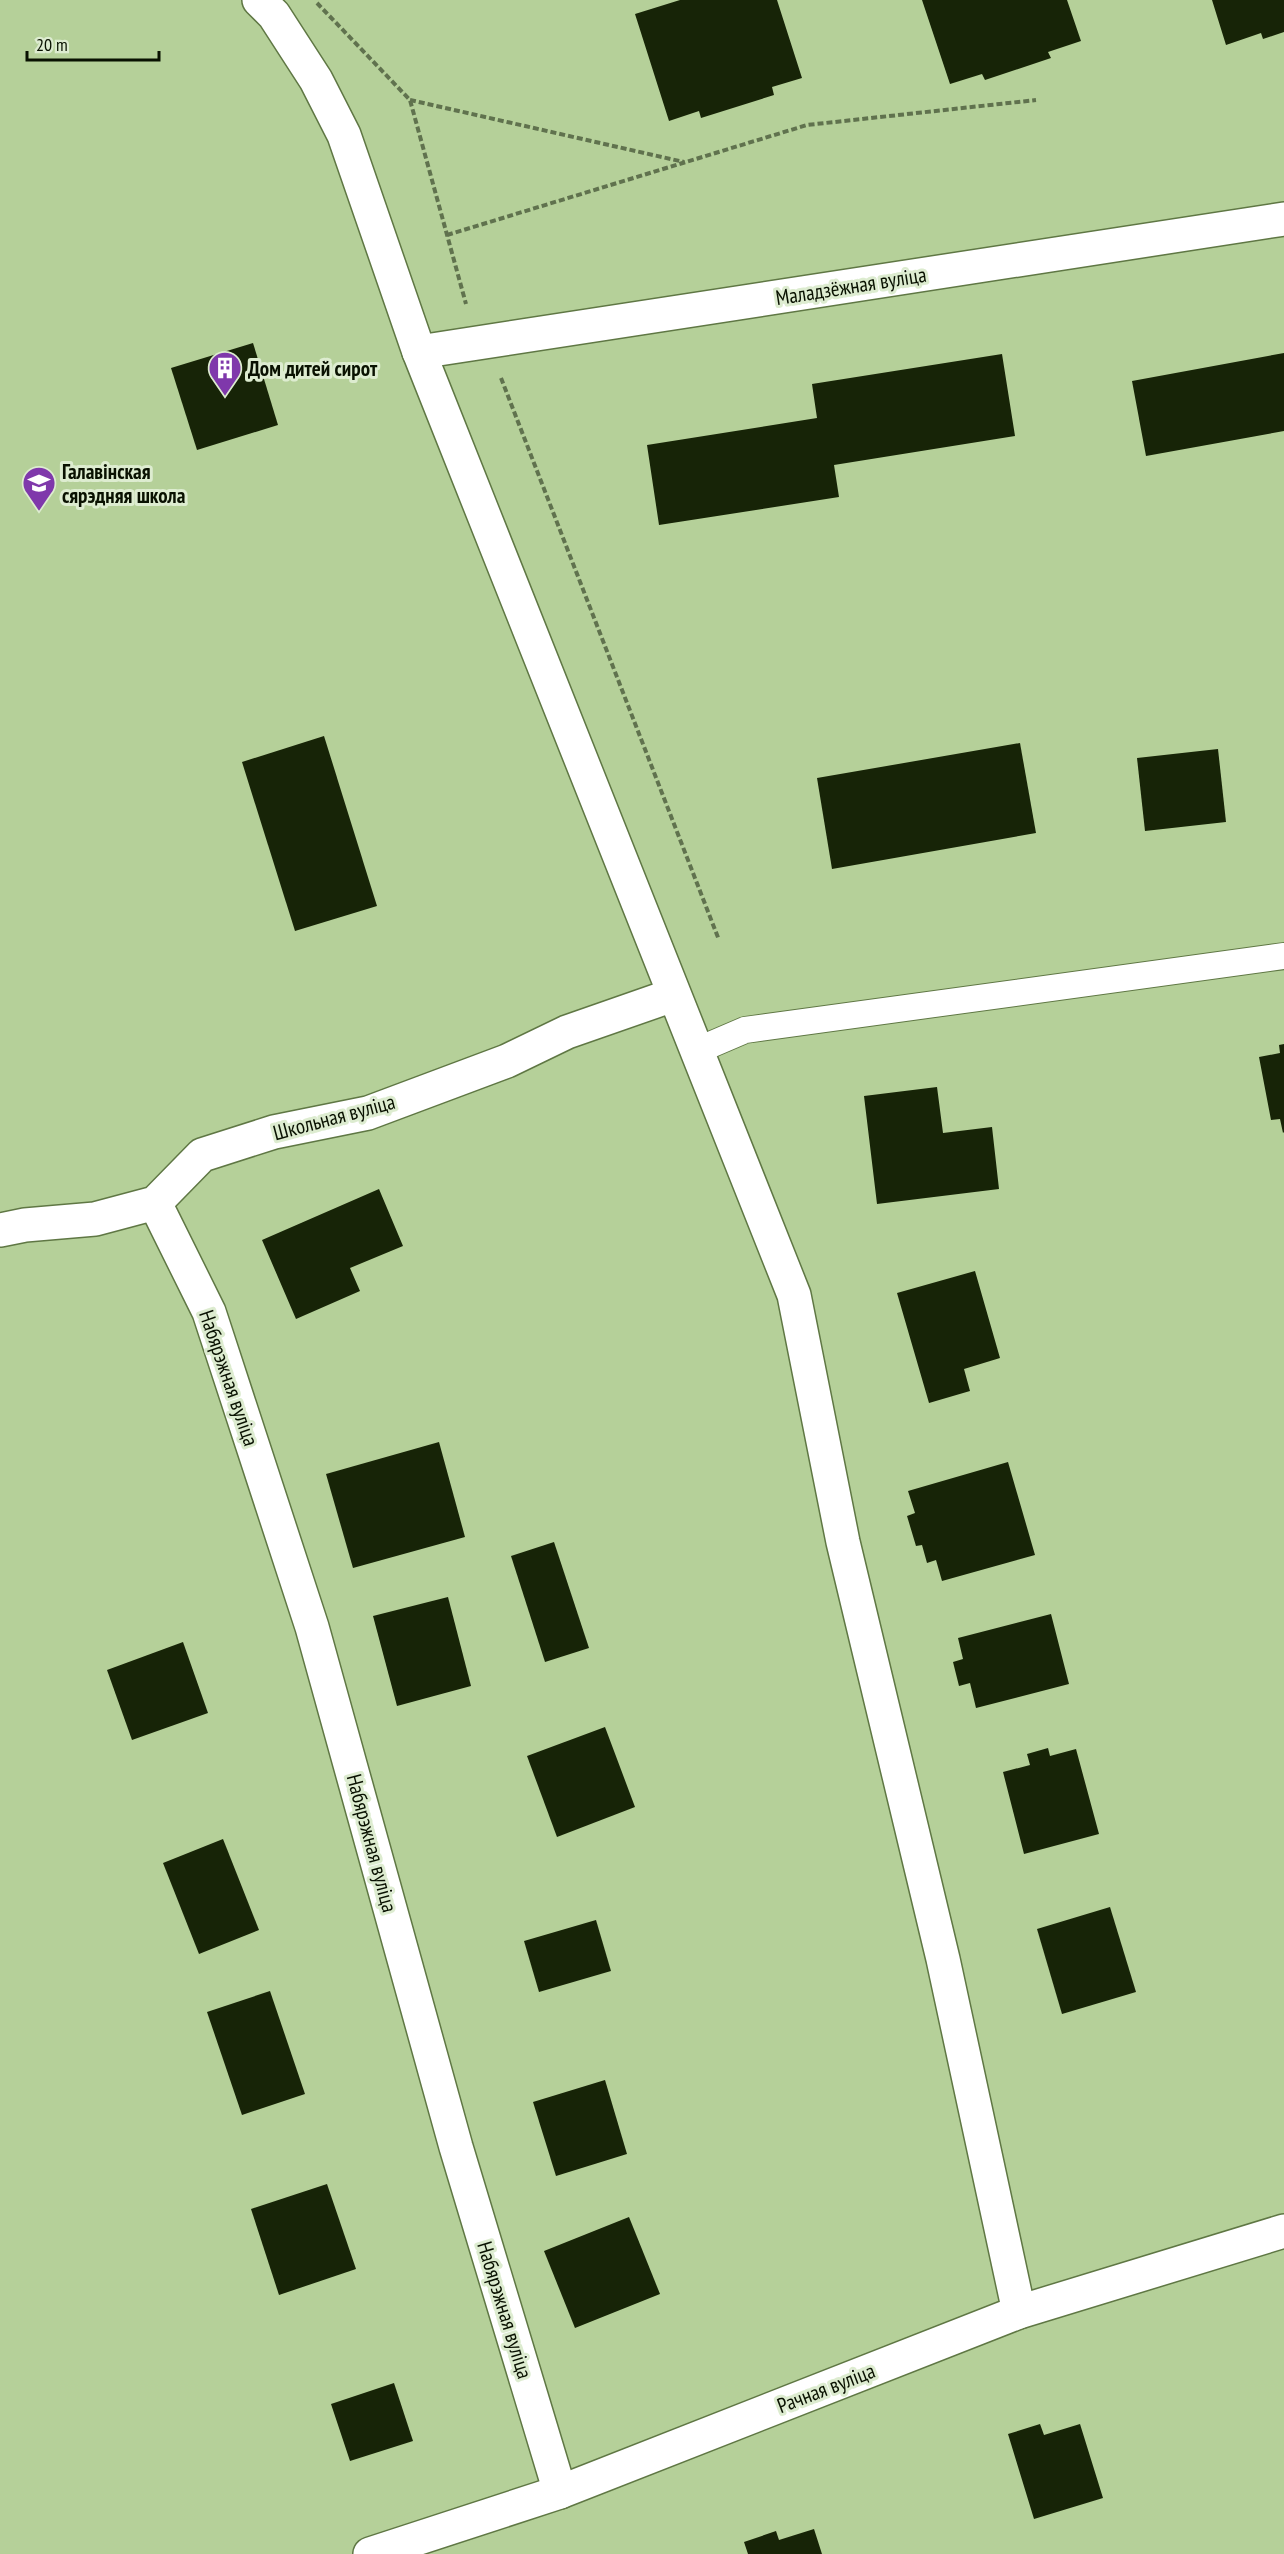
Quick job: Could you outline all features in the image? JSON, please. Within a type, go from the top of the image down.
[{"type":"street","points":[[259,0],[274,15],[316,80],[344,135],[419,352],[794,1295],[843,1542],[943,1959],[1019,2312]]},
{"type":"street","name":"Маладзёжная вуліца","points":[[419,352],[1284,219]]},
{"type":"street","name":"Школьная вуліца","points":[[155,1203],[202,1155],[274,1132],[368,1113],[507,1061],[567,1032],[674,995]]},
{"type":"street","points":[[0,1230],[25,1225],[95,1219],[155,1203]]},
{"type":"street","name":"Набярэжная вуліца","points":[[155,1203],[208,1312],[312,1627],[456,2147],[560,2492]]},
{"type":"street","name":"Рачная вуліца","points":[[370,2554],[560,2492],[1019,2312],[1284,2231]]},
{"type":"lane","points":[[696,1051],[746,1030],[1284,956]]},
{"type":"path","points":[[314,0],[410,100],[470,318],[494,359],[718,940]]},
{"type":"path","points":[[410,100],[685,162]]},
{"type":"path","points":[[447,235],[807,125],[1036,100]]},
{"type":"building","points":[[680,0],[777,0],[802,78],[772,87],[774,95],[701,118],[699,111],[669,121],[635,14]]},
{"type":"building","points":[[922,0],[1067,0],[1081,41],[1048,52],[1051,58],[985,80],[982,74],[950,84]]},
{"type":"building","points":[[1212,0],[1284,0],[1284,32],[1263,39],[1261,33],[1226,45]]},
{"type":"building","name":"Дом дитей сирот","points":[[253,343],[278,425],[197,450],[171,368]]},
{"type":"building","points":[[1284,353],[1284,431],[1146,456],[1132,381]]},
{"type":"building","points":[[1002,354],[1015,436],[834,465],[839,497],[659,525],[647,445],[817,418],[812,384]]},
{"type":"building","points":[[324,736],[377,906],[295,931],[242,762]]},
{"type":"building","points":[[1020,743],[1036,833],[832,869],[817,778]]},
{"type":"building","points":[[1218,749],[1226,822],[1145,831],[1137,758]]},
{"type":"building","points":[[1284,1044],[1283,1133],[1280,1119],[1271,1120],[1259,1057],[1280,1053],[1279,1045]]},
{"type":"building","points":[[937,1087],[943,1133],[992,1127],[999,1189],[877,1204],[864,1096]]},
{"type":"building","points":[[379,1189],[403,1246],[350,1268],[360,1291],[296,1319],[262,1240]]},
{"type":"building","points":[[975,1271],[1000,1358],[964,1369],[970,1391],[929,1403],[897,1293]]},
{"type":"building","points":[[439,1442],[465,1537],[353,1568],[326,1474]]},
{"type":"building","points":[[1008,1462],[1035,1555],[942,1581],[936,1560],[927,1563],[922,1545],[916,1546],[907,1516],[915,1513],[908,1491]]},
{"type":"building","points":[[554,1542],[589,1648],[545,1662],[511,1556]]},
{"type":"building","points":[[448,1597],[471,1686],[397,1706],[373,1616]]},
{"type":"building","points":[[1051,1614],[1069,1684],[976,1708],[970,1683],[959,1686],[953,1662],[963,1659],[958,1638]]},
{"type":"building","points":[[183,1642],[208,1713],[132,1740],[107,1670]]},
{"type":"building","points":[[605,1727],[635,1807],[557,1837],[527,1756]]},
{"type":"building","points":[[1048,1748],[1050,1756],[1076,1749],[1099,1834],[1024,1854],[1003,1772],[1030,1765],[1027,1754]]},
{"type":"building","points":[[223,1839],[259,1930],[199,1954],[163,1863]]},
{"type":"building","points":[[1110,1907],[1136,1992],[1062,2014],[1037,1929]]},
{"type":"building","points":[[596,1920],[611,1971],[539,1992],[524,1941]]},
{"type":"building","points":[[270,1991],[305,2094],[242,2115],[207,2012]]},
{"type":"building","points":[[605,2080],[627,2154],[556,2176],[533,2102]]},
{"type":"building","points":[[327,2184],[356,2269],[279,2295],[251,2209]]},
{"type":"building","points":[[629,2217],[660,2294],[575,2328],[544,2251]]},
{"type":"building","points":[[394,2383],[413,2441],[350,2461],[331,2404]]},
{"type":"building","points":[[1040,2424],[1044,2435],[1080,2424],[1103,2498],[1034,2519],[1008,2434]]},
{"type":"building","points":[[814,2529],[822,2554],[748,2554],[744,2542],[776,2531],[779,2540]]},
{"type":"place","name":"Дом дитей сирот","points":[[225,397]]},
{"type":"place","name":"Галавінская сярэдняя школа","points":[[39,512]]}]
